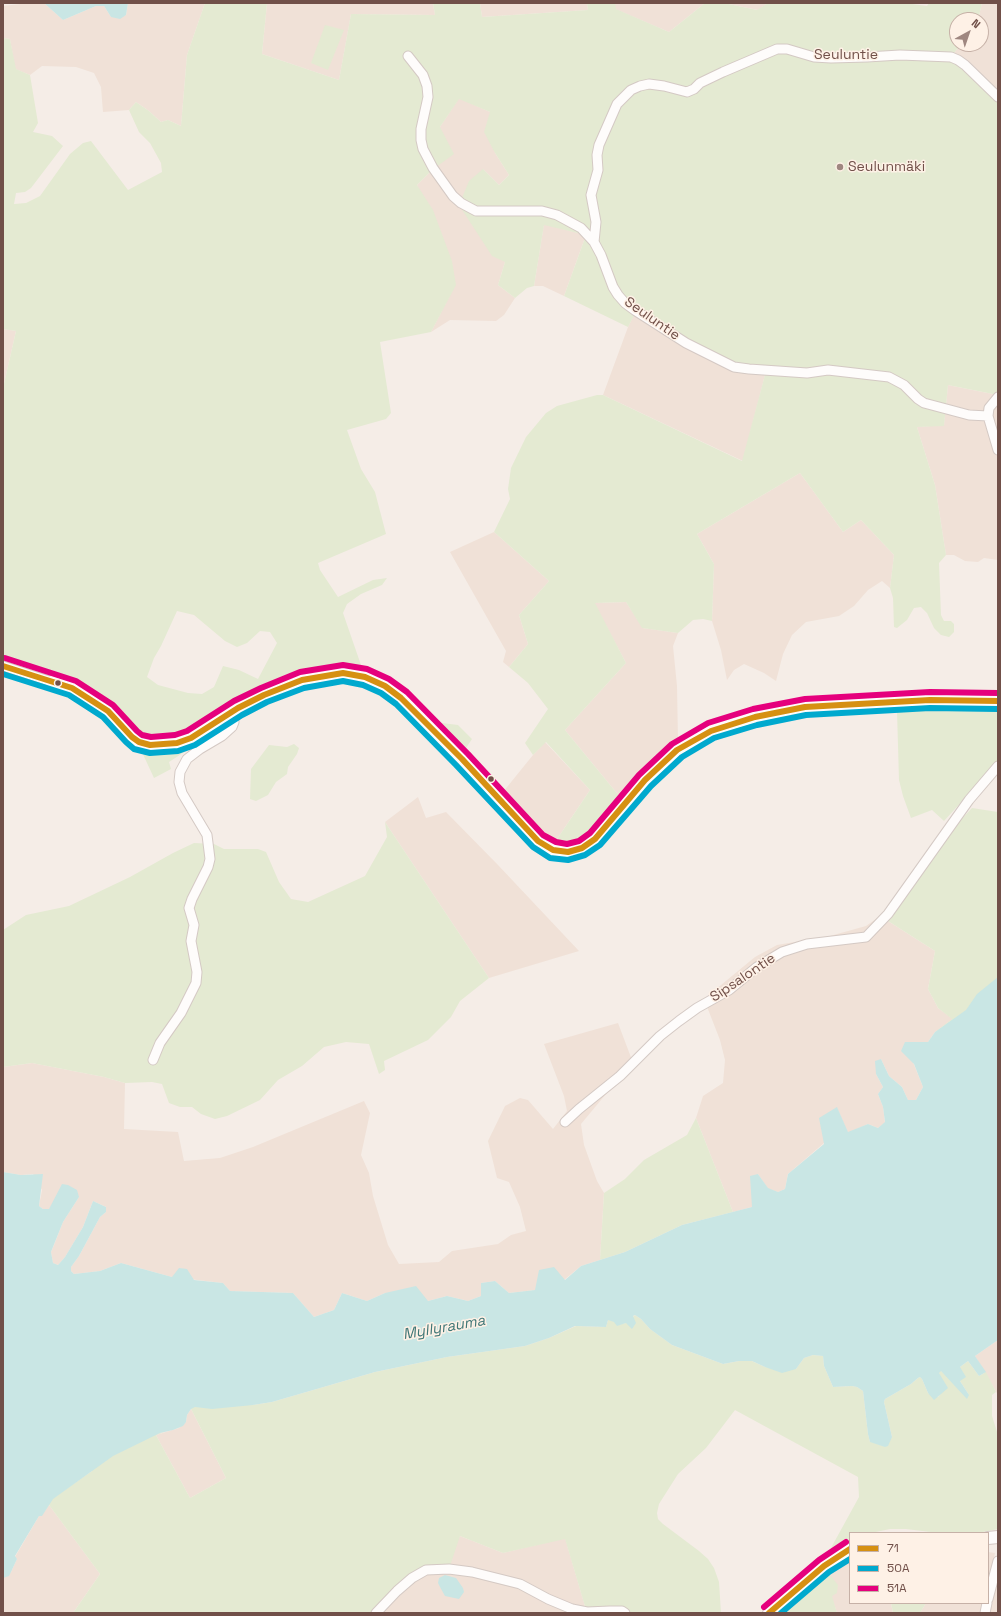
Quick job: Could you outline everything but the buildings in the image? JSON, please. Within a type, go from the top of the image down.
[{"type":"street","name":"Seuluntie","points":[[988,416],[969,415],[924,403],[904,385],[889,377],[828,370],[807,373],[749,370],[734,367],[686,343],[625,303],[613,287],[601,255],[594,242],[596,222],[591,195],[598,170],[597,155],[599,145],[617,104],[631,90],[649,84],[687,92],[694,89],[700,83],[767,52],[778,49],[787,49],[814,57],[831,58],[900,55],[951,57],[965,65],[998,97]]},
{"type":"street","points":[[408,56],[422,75],[427,86],[428,97],[421,128],[423,149],[433,168],[453,196],[461,203],[476,210],[542,211],[557,215],[581,228],[594,242]]},
{"type":"street","points":[[998,398],[989,408],[988,416],[998,450]]},
{"type":"street","points":[[3,666],[72,688],[108,711],[132,737],[139,742],[150,745],[177,743],[191,738],[233,712],[264,695],[287,685],[319,676],[343,674],[365,677],[376,681],[397,695],[421,718],[538,841],[553,850],[568,852],[582,848],[595,839],[645,780],[677,750],[712,731],[734,723],[755,717],[806,707],[930,700],[998,701]]},
{"type":"street","points":[[153,1060],[160,1043],[181,1013],[196,983],[197,972],[191,941],[194,925],[189,908],[208,868],[210,859],[207,835],[182,793],[179,782],[181,767],[187,759],[230,730],[233,724],[233,712]]},
{"type":"street","name":"Sipsalontie","points":[[565,1122],[579,1108],[620,1076],[660,1036],[697,1008],[729,990],[757,967],[782,952],[807,944],[866,937],[888,914],[969,800],[998,766]]},
{"type":"street","points":[[769,1613],[824,1566],[849,1550]]},
{"type":"street","points":[[989,1595],[998,1561]]},
{"type":"street","points":[[376,1613],[412,1578],[426,1570],[449,1569],[472,1572],[520,1584],[548,1599],[572,1609],[587,1612],[622,1611],[625,1613]]},
{"type":"shaded area","points":[[44,3],[63,20],[96,6],[104,6],[111,17],[126,15],[128,3],[205,3],[187,55],[181,126],[168,120],[161,122],[136,102],[129,110],[103,112],[101,87],[94,73],[76,67],[42,66],[30,75],[15,69],[10,39],[3,38],[3,6]]},
{"type":"shaded area","points":[[267,3],[433,3],[435,15],[351,14],[339,80],[262,54]]},
{"type":"shaded area","points":[[480,3],[587,3],[588,10],[482,17]]},
{"type":"shaded area","points":[[615,3],[705,3],[669,32],[615,9]]},
{"type":"shaded area","points":[[724,3],[768,3],[758,10]]},
{"type":"shaded area","points":[[982,3],[998,3],[998,97],[951,57],[955,52],[989,52],[989,12],[980,12]]},
{"type":"shaded area","points":[[459,98],[490,112],[495,153],[509,175],[499,185],[483,169],[505,262],[498,285],[515,298],[504,315],[496,321],[450,320],[431,332],[455,285],[417,185],[432,170],[440,127]]},
{"type":"shaded area","points":[[544,224],[586,235],[564,296],[543,286],[534,286]]},
{"type":"shaded area","points":[[636,311],[766,371],[743,461],[603,395],[628,327]]},
{"type":"shaded area","points":[[3,329],[16,331],[3,388]]},
{"type":"shaded area","points":[[948,385],[998,395],[998,560],[984,558],[978,562],[965,561],[954,555],[946,555],[935,485],[917,427],[944,425]]},
{"type":"shaded area","points":[[800,473],[843,532],[861,520],[894,555],[890,588],[882,581],[868,590],[854,606],[839,616],[806,622],[792,635],[783,654],[776,681],[764,673],[744,664],[734,670],[727,680],[721,650],[712,621],[714,564],[697,534]]},
{"type":"shaded area","points":[[494,532],[549,581],[519,615],[528,644],[509,667],[503,662],[506,651],[450,552]]},
{"type":"shaded area","points":[[626,602],[643,628],[678,633],[673,646],[677,686],[678,741],[620,797],[565,730],[626,663],[594,603]]},
{"type":"shaded area","points":[[545,742],[590,790],[555,842],[546,838],[503,792]]},
{"type":"shaded area","points":[[418,797],[426,818],[446,812],[579,951],[489,978],[385,822]]},
{"type":"shaded area","points":[[880,916],[935,951],[928,989],[938,1008],[953,1019],[935,1032],[928,1042],[905,1042],[923,1087],[916,1100],[908,1100],[902,1087],[889,1076],[881,1059],[876,1074],[883,1087],[878,1094],[883,1107],[885,1123],[878,1128],[868,1124],[848,1133],[837,1108],[824,1143],[788,1174],[785,1189],[778,1192],[768,1189],[758,1174],[752,1207],[733,1212],[696,1118],[703,1096],[723,1083],[725,1060],[720,1040],[704,999],[755,957],[777,945],[830,936],[866,926]]},
{"type":"shaded area","points":[[618,1023],[635,1068],[606,1094],[581,1124],[584,1145],[597,1181],[604,1193],[600,1260],[581,1266],[564,1280],[535,1290],[509,1293],[495,1281],[481,1283],[481,1296],[468,1301],[447,1296],[428,1301],[385,1293],[367,1301],[342,1293],[334,1310],[314,1317],[293,1293],[230,1291],[223,1283],[172,1277],[121,1263],[100,1271],[74,1274],[71,1271],[71,1267],[79,1256],[100,1217],[106,1212],[106,1207],[93,1201],[83,1227],[65,1257],[58,1265],[53,1263],[51,1252],[63,1222],[79,1197],[49,1209],[43,1209],[39,1206],[42,1190],[33,1174],[21,1175],[3,1172],[3,1067],[32,1063],[104,1077],[125,1083],[124,1129],[178,1132],[184,1161],[220,1158],[253,1147],[364,1101],[370,1113],[361,1155],[369,1173],[373,1196],[388,1245],[399,1264],[439,1262],[452,1251],[498,1244],[511,1235],[526,1231],[520,1207],[509,1182],[497,1178],[488,1141],[505,1106],[520,1098],[528,1100],[553,1129],[567,1111],[564,1096],[544,1044]]},
{"type":"shaded area","points":[[998,1340],[998,1395],[975,1356]]},
{"type":"shaded area","points":[[191,1409],[226,1478],[190,1498],[156,1435],[179,1428],[186,1422],[187,1415]]},
{"type":"shaded area","points":[[49,1505],[100,1574],[73,1613],[3,1613],[3,1578],[11,1572],[17,1559],[15,1557],[39,1516]]},
{"type":"shaded area","points":[[460,1536],[503,1553],[565,1538],[587,1613],[377,1613]]},
{"type":"shaded area","points":[[989,1552],[995,1553],[989,1583]]},
{"type":"shaded area","points":[[849,1555],[849,1604],[891,1604],[893,1613],[837,1613],[823,1573]]},
{"type":"shaded area","points":[[998,1570],[998,1613],[988,1613]]},
{"type":"shaded area","points":[[925,1604],[985,1604],[983,1613],[920,1613]]},
{"type":"green space","points":[[205,3],[267,3],[262,54],[339,80],[351,14],[435,15],[433,3],[480,3],[482,17],[588,10],[587,3],[615,3],[616,9],[669,32],[705,3],[724,3],[757,10],[768,3],[905,3],[927,6],[929,3],[982,3],[980,12],[949,12],[949,52],[955,52],[951,57],[998,97],[998,395],[948,385],[944,426],[917,427],[935,485],[946,555],[939,563],[941,615],[944,621],[951,621],[954,624],[954,632],[949,637],[941,635],[934,628],[927,613],[921,607],[914,608],[907,620],[897,628],[894,627],[893,598],[890,588],[894,555],[861,520],[843,532],[800,473],[697,534],[714,564],[712,621],[703,619],[693,620],[678,633],[642,628],[626,602],[595,603],[626,663],[565,730],[620,797],[584,838],[573,844],[560,845],[555,842],[590,790],[546,742],[533,755],[525,743],[548,709],[528,683],[509,667],[528,644],[519,615],[549,581],[494,532],[510,499],[508,489],[511,468],[526,437],[546,413],[557,406],[597,395],[603,395],[742,461],[766,371],[734,367],[636,312],[628,327],[564,296],[586,235],[544,225],[534,286],[527,288],[515,298],[498,285],[505,262],[492,256],[459,205],[469,181],[483,169],[499,185],[509,175],[484,132],[490,112],[459,99],[440,127],[454,154],[432,170],[417,185],[433,210],[452,261],[456,285],[431,332],[380,342],[391,413],[386,419],[347,430],[361,469],[375,492],[386,534],[318,563],[320,570],[338,597],[373,580],[387,578],[382,585],[361,594],[347,604],[343,613],[362,668],[349,665],[318,670],[284,681],[248,698],[179,739],[150,740],[138,736],[121,715],[105,701],[88,691],[3,659],[3,388],[16,331],[3,329],[3,38],[10,39],[16,69],[30,75],[38,123],[33,132],[52,136],[63,146],[31,188],[25,192],[16,193],[14,204],[26,203],[40,196],[70,154],[83,143],[91,141],[128,190],[162,172],[161,163],[150,143],[139,132],[129,110],[136,102],[161,122],[168,120],[181,126],[187,55]],"holes":[[[177,611],[194,615],[225,641],[237,647],[247,643],[260,631],[270,632],[277,643],[258,679],[239,670],[223,666],[214,687],[202,694],[188,693],[158,685],[147,677],[154,658]]]},
{"type":"green space","points":[[325,25],[344,30],[328,70],[311,63]]},
{"type":"green space","points":[[998,709],[998,762],[944,821],[932,810],[911,818],[899,780],[897,711]]},
{"type":"green space","points":[[442,723],[458,725],[472,739],[464,751],[441,728],[439,725]]},
{"type":"green space","points":[[198,743],[169,762],[171,769],[154,778],[141,750],[157,752],[177,749]]},
{"type":"green space","points":[[294,744],[299,748],[297,754],[288,767],[287,774],[276,782],[268,795],[256,801],[250,799],[251,769],[269,745],[287,747]]},
{"type":"green space","points":[[972,808],[998,812],[998,1017],[935,1032],[952,1019],[938,1008],[928,989],[935,951],[888,921],[954,827]]},
{"type":"green space","points":[[385,822],[489,978],[460,1001],[451,1017],[428,1040],[384,1061],[385,1070],[379,1074],[369,1044],[346,1042],[324,1047],[302,1066],[278,1080],[260,1100],[227,1116],[215,1119],[201,1114],[192,1107],[180,1107],[169,1103],[162,1084],[152,1082],[125,1083],[104,1077],[32,1063],[3,1067],[3,930],[26,915],[69,906],[130,877],[194,843],[214,844],[224,849],[258,849],[266,852],[279,882],[291,899],[308,902],[365,876],[387,837]]},
{"type":"green space","points":[[696,1118],[733,1212],[682,1225],[625,1252],[600,1260],[604,1193],[625,1179],[644,1160],[687,1135]]},
{"type":"green space","points":[[635,1315],[650,1329],[672,1345],[723,1364],[739,1361],[752,1361],[765,1367],[796,1369],[804,1358],[813,1355],[823,1356],[824,1366],[833,1387],[852,1386],[863,1391],[870,1442],[892,1437],[884,1402],[885,1399],[920,1377],[928,1393],[938,1397],[941,1393],[940,1370],[969,1395],[960,1381],[960,1367],[968,1361],[979,1376],[986,1372],[996,1392],[992,1395],[992,1416],[998,1435],[998,1529],[983,1532],[931,1532],[890,1529],[876,1532],[849,1532],[849,1543],[826,1557],[859,1497],[858,1477],[735,1410],[706,1448],[678,1474],[659,1504],[657,1513],[658,1519],[663,1524],[699,1551],[708,1559],[714,1568],[719,1582],[721,1613],[587,1613],[565,1539],[503,1553],[460,1536],[449,1569],[426,1570],[377,1613],[73,1613],[100,1574],[49,1505],[45,1511],[40,1507],[92,1471],[75,1450],[165,1432],[156,1435],[190,1498],[226,1478],[188,1403],[253,1405],[272,1402],[375,1372],[447,1357],[525,1346],[549,1338],[576,1326],[606,1327],[608,1320],[610,1319],[621,1324],[626,1323]]},
{"type":"green space","points":[[823,1573],[830,1575],[838,1585],[837,1593],[832,1596],[837,1613],[779,1613]]},
{"type":"green space","points":[[891,1604],[925,1604],[920,1613],[893,1613]]},
{"type":"water","points":[[44,3],[128,3],[126,15],[120,19],[111,17],[104,6],[96,6],[63,20]]},
{"type":"water","name":"Myllyrauma","points":[[998,977],[998,1340],[975,1356],[986,1372],[979,1376],[968,1361],[960,1367],[966,1377],[960,1381],[969,1395],[967,1399],[941,1371],[939,1373],[948,1388],[934,1400],[928,1393],[922,1379],[920,1377],[918,1378],[911,1384],[885,1399],[884,1402],[892,1437],[888,1446],[885,1447],[870,1442],[863,1391],[852,1386],[833,1387],[824,1366],[823,1356],[813,1355],[804,1358],[796,1369],[782,1373],[752,1361],[739,1361],[723,1364],[672,1345],[650,1329],[635,1315],[633,1316],[636,1323],[632,1329],[626,1323],[617,1326],[614,1322],[608,1320],[606,1327],[575,1326],[549,1338],[525,1346],[447,1357],[375,1372],[272,1402],[212,1409],[195,1407],[191,1409],[187,1415],[186,1422],[183,1426],[160,1433],[113,1456],[53,1499],[42,1516],[39,1516],[15,1556],[17,1559],[9,1576],[3,1578],[3,1172],[21,1175],[43,1174],[39,1206],[43,1209],[49,1209],[62,1184],[68,1185],[77,1190],[79,1197],[63,1222],[51,1252],[53,1263],[58,1265],[65,1257],[83,1227],[93,1201],[106,1207],[106,1212],[100,1217],[79,1256],[71,1267],[71,1271],[74,1274],[100,1271],[121,1263],[172,1277],[179,1268],[187,1269],[194,1280],[223,1283],[230,1291],[293,1293],[314,1317],[334,1310],[342,1293],[367,1301],[385,1293],[416,1286],[428,1301],[447,1296],[468,1301],[481,1296],[481,1283],[495,1281],[509,1293],[535,1290],[539,1270],[554,1267],[565,1280],[581,1266],[625,1252],[682,1225],[752,1207],[750,1176],[758,1174],[768,1188],[778,1192],[785,1189],[788,1174],[824,1144],[819,1118],[837,1107],[848,1132],[868,1124],[878,1128],[885,1122],[883,1107],[878,1094],[883,1087],[876,1074],[875,1061],[881,1059],[889,1076],[902,1087],[908,1100],[916,1100],[923,1087],[914,1064],[901,1051],[905,1042],[928,1042],[935,1032],[966,1010],[977,994]]},
{"type":"water","points":[[445,1575],[456,1578],[463,1588],[464,1592],[459,1599],[445,1596],[438,1583],[439,1578]]},
{"type":"transit line","name":"51A","points":[[5,658],[76,681],[113,705],[142,735],[151,737],[175,735],[187,731],[234,701],[300,672],[343,665],[367,669],[389,679],[407,692],[468,754],[543,835],[556,842],[567,844],[579,841],[590,833],[639,775],[672,744],[708,723],[753,709],[805,699],[930,692],[998,693]]},
{"type":"transit line","name":"71","points":[[3,666],[72,688],[108,711],[132,737],[139,742],[150,745],[177,743],[191,738],[238,708],[264,695],[302,680],[343,673],[365,677],[385,686],[401,698],[462,759],[538,841],[553,850],[568,852],[582,848],[595,839],[645,780],[677,750],[711,731],[755,717],[805,707],[930,700],[998,701]]},
{"type":"transit line","name":"50A","points":[[3,674],[69,695],[103,717],[134,749],[150,753],[178,751],[195,745],[242,715],[267,702],[304,688],[343,681],[363,685],[381,693],[396,704],[533,847],[550,858],[568,860],[585,855],[600,845],[651,786],[682,757],[714,738],[757,725],[806,715],[930,708],[998,709]]},
{"type":"transit line","name":"51A","points":[[764,1607],[819,1560],[846,1542]]},
{"type":"transit line","name":"71","points":[[769,1613],[824,1566],[849,1550]]},
{"type":"transit line","name":"50A","points":[[781,1613],[829,1572],[849,1560]]},
{"type":"place","name":"Seulunmäki","points":[[840,167]]}]
